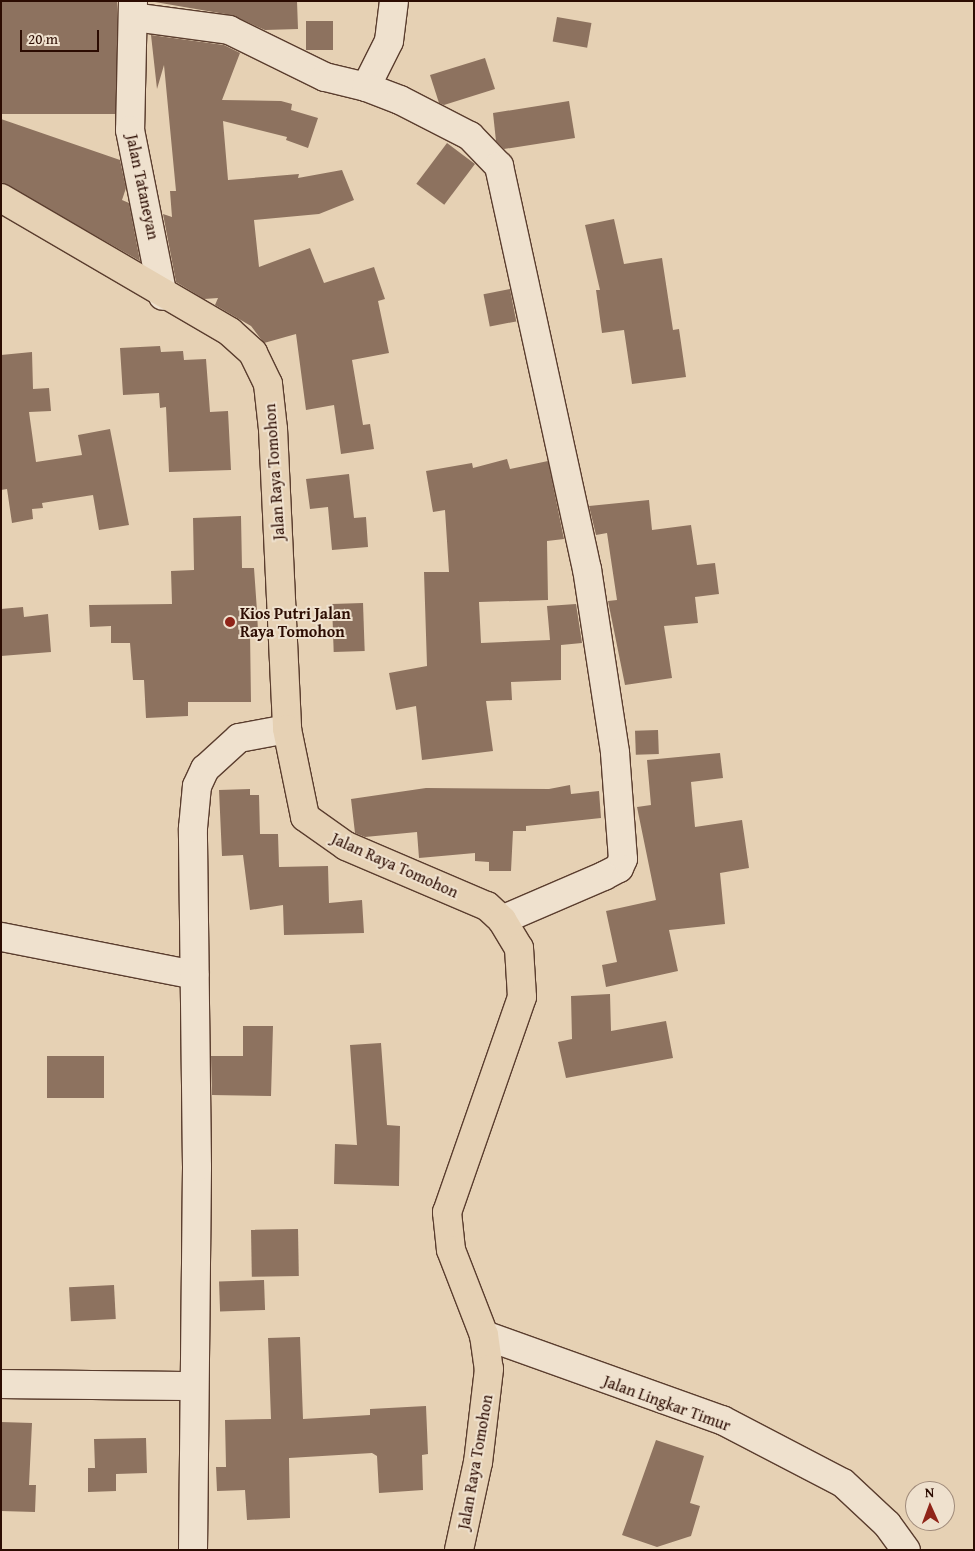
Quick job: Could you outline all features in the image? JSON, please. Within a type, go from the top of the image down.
[{"type":"highway","name":"Jalan Raya Tomohon","points":[[1,198],[163,296],[230,332],[253,352],[268,384],[274,429],[287,729],[305,817],[315,828],[346,846],[487,906],[502,920],[519,948],[522,997],[448,1212],[451,1250],[484,1335],[489,1369],[488,1402],[458,1550]]},
{"type":"street","points":[[366,87],[389,41],[394,1]]},
{"type":"street","points":[[133,9],[229,30],[325,77],[366,87],[400,100],[470,136],[499,166],[587,569],[615,753],[623,859],[619,868],[604,876],[502,920]]},
{"type":"street","name":"Jalan Tataneyan","points":[[133,9],[130,130],[163,296]]},
{"type":"street","points":[[193,1550],[197,1168],[193,828],[197,786],[206,769],[239,738],[287,729]]},
{"type":"street","points":[[1,937],[194,975]]},
{"type":"street","name":"Jalan Lingkar Timur","points":[[484,1335],[532,1354],[722,1420],[843,1483],[887,1524],[906,1550]]},
{"type":"street","points":[[1,1384],[194,1386]]},
{"type":"building","points":[[1,1],[117,1],[117,114],[1,114]]},
{"type":"building","points":[[149,1],[297,1],[298,29],[265,30],[231,15]]},
{"type":"building","points":[[557,17],[591,23],[587,48],[553,42]]},
{"type":"building","points":[[306,21],[333,21],[333,50],[306,50]]},
{"type":"building","points":[[151,35],[224,45],[240,53],[222,100],[281,101],[292,104],[291,110],[318,118],[308,148],[286,140],[287,137],[223,121],[228,180],[299,174],[298,178],[342,170],[354,200],[319,214],[254,220],[259,267],[310,248],[324,283],[374,267],[385,299],[378,301],[389,353],[352,360],[363,425],[370,424],[374,449],[341,454],[334,405],[306,410],[296,334],[264,343],[251,326],[215,305],[218,298],[204,299],[176,282],[163,214],[172,217],[170,191],[176,191],[164,65],[157,89]]},
{"type":"building","points":[[485,58],[495,89],[444,105],[439,103],[430,75]]},
{"type":"building","points":[[569,101],[575,138],[504,149],[496,141],[493,113]]},
{"type":"building","points":[[1,119],[120,160],[126,188],[122,200],[129,203],[140,261],[1,182]]},
{"type":"building","points":[[447,143],[475,164],[444,205],[416,184]]},
{"type":"building","points":[[614,219],[624,264],[662,258],[673,330],[679,329],[686,377],[632,384],[624,330],[602,333],[596,290],[600,290],[585,225]]},
{"type":"building","points":[[510,289],[516,321],[490,327],[483,294]]},
{"type":"building","points":[[160,346],[161,352],[183,351],[184,360],[206,359],[210,412],[228,411],[231,470],[169,472],[166,407],[160,408],[159,393],[123,395],[120,348]]},
{"type":"building","points":[[32,352],[33,389],[49,388],[51,411],[29,412],[36,462],[82,455],[78,435],[110,429],[129,525],[99,530],[93,495],[42,503],[43,508],[32,509],[33,519],[12,523],[7,489],[1,490],[1,355]]},
{"type":"building","points":[[507,459],[510,469],[548,461],[564,539],[547,541],[548,600],[479,602],[481,643],[550,640],[547,606],[576,604],[582,643],[561,645],[561,680],[511,682],[512,700],[486,701],[493,751],[422,760],[416,706],[396,710],[389,673],[427,666],[424,572],[449,572],[445,510],[433,512],[426,471],[472,463],[473,468]]},
{"type":"building","points":[[349,474],[354,518],[366,517],[368,547],[332,550],[328,507],[310,509],[306,479]]},
{"type":"building","points":[[649,500],[652,530],[691,525],[697,565],[715,563],[719,594],[695,597],[698,623],[664,626],[672,678],[625,685],[608,601],[617,600],[607,533],[596,535],[589,506]]},
{"type":"building","points":[[241,516],[242,568],[254,568],[257,611],[258,632],[250,632],[251,702],[188,702],[188,716],[146,718],[144,680],[133,680],[130,643],[111,643],[111,626],[90,627],[89,605],[172,604],[171,571],[194,570],[193,518]]},
{"type":"building","points":[[363,603],[365,651],[334,652],[332,604]]},
{"type":"building","points":[[23,607],[24,617],[48,614],[51,652],[1,656],[1,609]]},
{"type":"building","points":[[658,730],[659,754],[636,755],[635,731]]},
{"type":"building","points":[[720,753],[723,778],[691,782],[695,827],[742,820],[749,868],[720,873],[725,924],[669,930],[678,971],[606,987],[602,965],[617,962],[606,911],[656,900],[637,807],[651,805],[647,760]]},
{"type":"building","points":[[570,785],[571,794],[599,791],[601,818],[526,826],[526,831],[513,831],[511,871],[489,871],[489,862],[475,861],[475,853],[419,858],[417,832],[365,837],[355,833],[351,799],[426,788],[549,789]]},
{"type":"building","points":[[250,789],[250,795],[259,795],[260,834],[278,834],[279,867],[328,866],[329,903],[362,900],[364,933],[284,935],[283,905],[250,910],[243,855],[222,856],[219,790]]},
{"type":"building","points":[[610,994],[611,1031],[666,1021],[673,1058],[566,1078],[558,1042],[572,1039],[571,996]]},
{"type":"building","points":[[243,1026],[273,1026],[271,1096],[212,1095],[211,1056],[243,1056]]},
{"type":"building","points":[[381,1043],[387,1125],[400,1126],[399,1186],[334,1184],[335,1144],[357,1145],[350,1045]]},
{"type":"building","points":[[47,1056],[104,1056],[104,1098],[47,1098]]},
{"type":"building","points":[[298,1229],[299,1276],[252,1277],[251,1230]]},
{"type":"building","points":[[264,1280],[265,1310],[220,1312],[219,1282]]},
{"type":"building","points":[[114,1285],[116,1319],[71,1321],[69,1287]]},
{"type":"building","points":[[300,1337],[303,1419],[370,1415],[370,1409],[426,1406],[428,1454],[422,1455],[423,1490],[379,1493],[377,1456],[372,1453],[289,1458],[290,1518],[247,1520],[245,1490],[217,1491],[216,1467],[226,1467],[225,1420],[271,1419],[268,1338]]},
{"type":"building","points":[[1,1422],[32,1423],[29,1485],[36,1485],[35,1512],[1,1511]]},
{"type":"building","points":[[146,1438],[147,1473],[116,1474],[116,1491],[88,1492],[88,1468],[95,1468],[94,1439]]},
{"type":"building","points":[[656,1440],[704,1456],[690,1503],[700,1506],[691,1536],[657,1547],[622,1535]]},
{"type":"place","name":"Kios Putri Jalan Raya Tomohon","points":[[230,622]]}]
